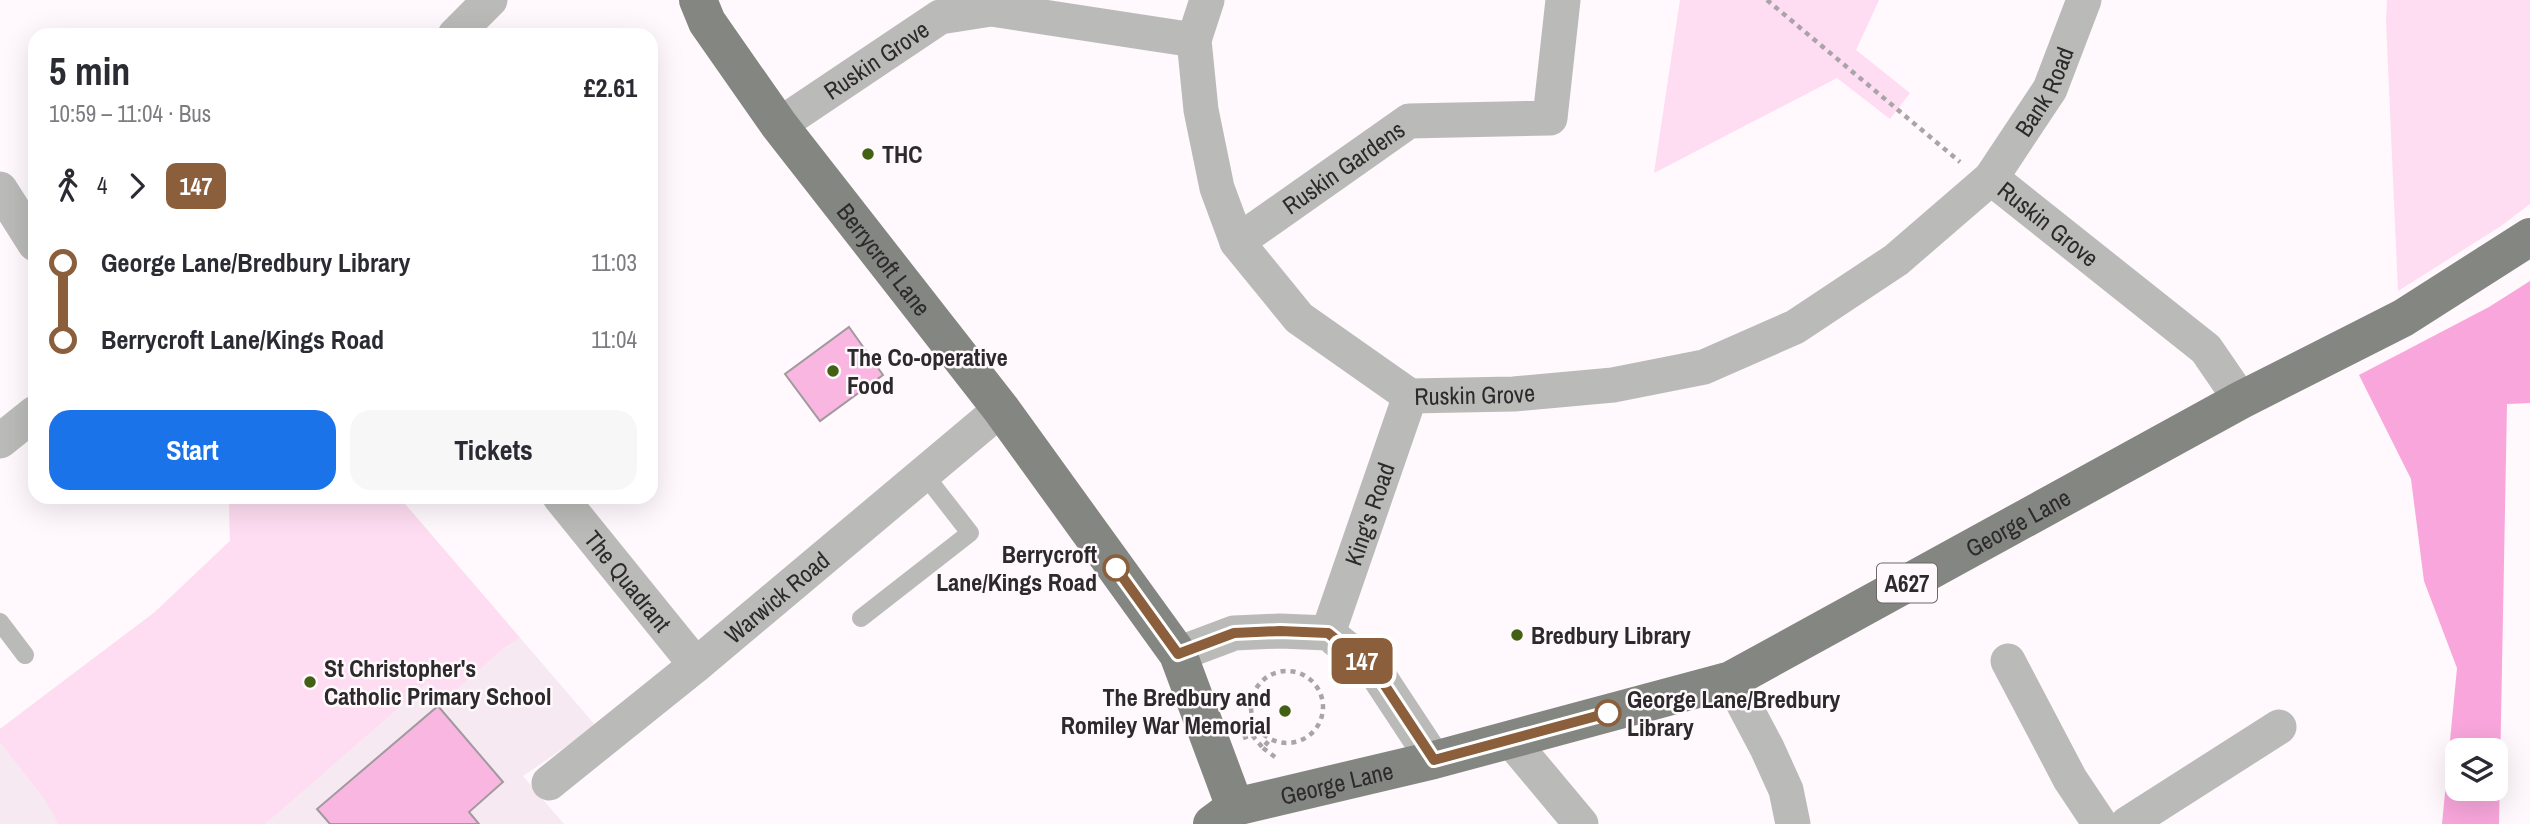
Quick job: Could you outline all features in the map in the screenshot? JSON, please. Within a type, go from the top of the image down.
[{"type":"main road","name":"Berrycroft Lane","points":[[698,0],[707,22],[779,125],[1001,409],[1178,654],[1223,815]]},
{"type":"main road","name":"George Lane","points":[[1223,815],[1731,680],[2241,400],[2403,318],[2530,237]]},
{"type":"street","points":[[1194,40],[1207,0]]},
{"type":"street","name":"Ruskin Gardens","points":[[1237,243],[1409,121],[1550,118],[1563,0]]},
{"type":"street","name":"Bank Road","points":[[1987,180],[2050,89],[2084,0]]},
{"type":"street","points":[[462,28],[487,1]]},
{"type":"street","name":"Ruskin Grove","points":[[779,125],[940,17],[962,12],[991,9],[1194,40],[1201,110],[1217,188],[1237,243],[1299,318],[1410,396],[1514,394],[1613,385],[1704,367],[1795,327],[1896,260],[1987,180],[2206,349],[2241,400]]},
{"type":"street","points":[[0,189],[28,233]]},
{"type":"street","name":"King's Road","points":[[1328,633],[1410,396]]},
{"type":"street","name":"Warwick Road","points":[[549,783],[696,665],[1001,409]]},
{"type":"street","points":[[0,441],[28,419]]},
{"type":"street","name":"The Quadrant","points":[[566,504],[696,665]]},
{"type":"street","points":[[1178,654],[1234,633],[1328,633],[1376,672],[1434,760]]},
{"type":"street","points":[[2008,661],[2070,779],[2100,824]]},
{"type":"street","points":[[1731,680],[1768,748],[1786,790],[1793,824]]},
{"type":"street","points":[[2127,824],[2279,727]]},
{"type":"street","points":[[1510,738],[1581,824]]},
{"type":"lane","points":[[861,618],[970,533],[924,474]]},
{"type":"lane","points":[[0,622],[25,655]]},
{"type":"path","points":[[1767,0],[1987,180]]},
{"type":"path","points":[[1289,670],[1308,676],[1321,691],[1324,705],[1322,720],[1315,731],[1304,740],[1286,744],[1270,739],[1256,727],[1251,713],[1256,687],[1271,673],[1289,670]]},
{"type":"shaded area","points":[[1680,0],[1879,0],[1856,50],[1910,93],[1890,119],[1837,78],[1654,173]]},
{"type":"shaded area","points":[[2387,0],[2530,0],[2530,204],[2501,226],[2398,291],[2386,21]]},
{"type":"shaded area","points":[[2530,281],[2530,403],[2507,404],[2501,738],[2450,738],[2457,668],[2424,581],[2411,479],[2359,375],[2489,307]]},
{"type":"shaded area","name":"St Christopher's Catholic Primary School","points":[[229,504],[405,504],[596,726],[523,776],[564,824],[0,824],[0,729],[155,612],[230,541]]},
{"type":"shaded area","name":"St Christopher's Catholic Primary School","points":[[229,504],[405,504],[520,638],[506,646],[444,700],[428,682],[265,824],[59,824],[43,797],[0,742],[0,729],[155,612],[230,541]]},
{"type":"shaded area","points":[[2445,793],[2445,801],[2499,801],[2499,824],[2442,824]]},
{"type":"building","points":[[849,327],[883,375],[820,421],[785,374]]},
{"type":"building","points":[[438,706],[503,782],[469,812],[479,824],[330,824],[317,809]]},
{"type":"bus line","name":"147","points":[[1116,568],[1178,654],[1234,633],[1328,633],[1376,672],[1434,760],[1608,713]]},
{"type":"place","name":"THC","points":[[868,154]]},
{"type":"place","name":"The Co-operative Food","points":[[833,371]]},
{"type":"place","name":"Berrycroft Lane/Kings Road","points":[[1116,568]]},
{"type":"place","name":"Bredbury Library","points":[[1517,635]]},
{"type":"place","name":"St Christopher's Catholic Primary School","points":[[310,682]]},
{"type":"place","name":"The Bredbury and Romiley War Memorial","points":[[1285,711]]},
{"type":"place","name":"George Lane/Bredbury Library","points":[[1608,713]]}]
